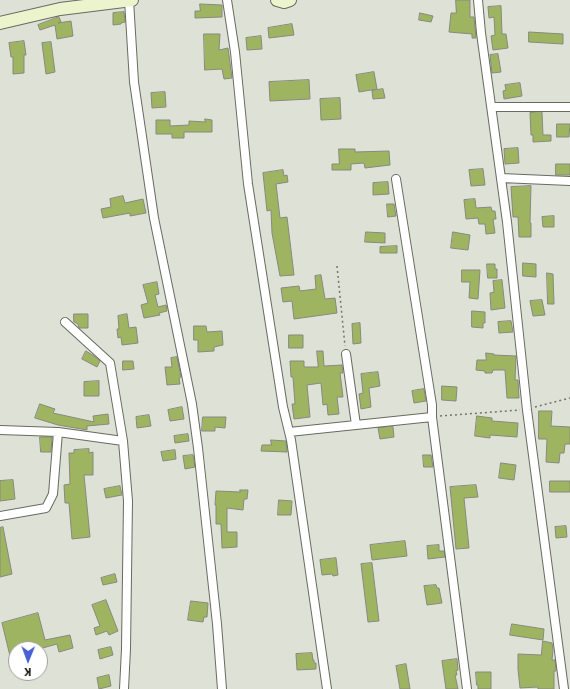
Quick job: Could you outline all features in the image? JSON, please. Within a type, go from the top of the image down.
[{"type":"street","points":[[129,0],[134,82],[154,218],[192,404],[198,448],[217,624],[222,689]]},
{"type":"street","points":[[0,23],[60,9],[109,1],[132,0]]},
{"type":"street","points":[[227,0],[235,52],[248,184],[289,432],[327,689]]},
{"type":"street","points":[[277,0],[284,2],[290,0]]},
{"type":"street","points":[[478,0],[481,33],[502,178],[527,410],[564,689]]},
{"type":"street","points":[[492,107],[570,107]]},
{"type":"street","points":[[502,178],[570,181]]},
{"type":"street","points":[[396,179],[432,405],[432,417],[467,689]]},
{"type":"street","points":[[65,322],[110,363],[123,441],[128,501],[124,689]]},
{"type":"street","points":[[346,354],[356,425]]},
{"type":"street","points":[[289,432],[432,417]]},
{"type":"street","points":[[0,430],[58,432],[123,441]]},
{"type":"street","points":[[0,516],[46,508],[53,494],[58,432]]},
{"type":"path","points":[[337,266],[346,354]]},
{"type":"path","points":[[432,417],[527,410],[570,398]]},
{"type":"building","points":[[456,0],[470,0],[470,17],[474,17],[476,38],[472,38],[472,34],[449,32],[451,13],[456,13]]},
{"type":"building","points":[[200,4],[222,5],[222,17],[195,18],[195,11],[200,11]]},
{"type":"building","points":[[501,6],[502,34],[506,34],[508,48],[493,50],[491,36],[495,35],[494,17],[489,18],[488,7]]},
{"type":"building","points":[[124,12],[125,22],[113,25],[113,13]]},
{"type":"building","points":[[420,13],[433,16],[431,22],[419,20]]},
{"type":"building","points":[[59,17],[61,22],[58,23],[71,21],[73,36],[57,39],[55,25],[40,30],[38,25]]},
{"type":"building","points":[[292,24],[294,35],[269,38],[268,28]]},
{"type":"building","points":[[529,32],[563,34],[563,44],[529,42]]},
{"type":"building","points":[[204,34],[220,34],[219,50],[228,48],[232,78],[224,79],[222,69],[205,70]]},
{"type":"building","points":[[261,36],[262,49],[247,50],[246,38]]},
{"type":"building","points":[[24,41],[26,55],[24,55],[24,73],[13,74],[13,57],[11,57],[9,43]]},
{"type":"building","points":[[51,42],[55,72],[46,74],[42,43]]},
{"type":"building","points":[[498,54],[501,72],[492,73],[490,55]]},
{"type":"building","points":[[374,72],[377,89],[359,92],[356,75]]},
{"type":"building","points":[[309,80],[310,99],[270,101],[269,82]]},
{"type":"building","points":[[520,83],[522,96],[504,99],[503,91],[506,90],[505,85]]},
{"type":"building","points":[[383,89],[385,98],[373,99],[372,91]]},
{"type":"building","points":[[165,92],[166,107],[152,108],[151,93]]},
{"type":"building","points":[[340,98],[341,119],[321,120],[320,99]]},
{"type":"building","points":[[542,112],[543,135],[551,135],[551,141],[533,142],[533,135],[531,135],[530,113]]},
{"type":"building","points":[[205,119],[212,120],[212,132],[184,132],[184,138],[172,138],[172,134],[156,134],[156,120],[170,120],[170,126],[189,125],[189,121],[205,122]]},
{"type":"building","points":[[557,124],[570,124],[569,137],[557,137]]},
{"type":"building","points":[[518,148],[519,163],[505,164],[504,149]]},
{"type":"building","points":[[339,149],[355,149],[355,152],[389,151],[390,165],[365,168],[364,163],[351,164],[351,170],[332,170],[332,164],[339,164]]},
{"type":"building","points":[[556,164],[570,164],[570,175],[556,175]]},
{"type":"building","points":[[483,169],[485,185],[471,186],[469,170]]},
{"type":"building","points":[[283,170],[284,176],[287,175],[288,182],[276,184],[280,218],[287,217],[294,275],[280,276],[272,233],[271,210],[267,211],[263,173]]},
{"type":"building","points":[[388,182],[389,194],[373,195],[373,183]]},
{"type":"building","points":[[531,186],[531,237],[519,237],[518,217],[513,217],[511,187]]},
{"type":"building","points":[[123,196],[125,203],[143,199],[146,213],[130,216],[130,213],[103,218],[101,209],[111,207],[110,199]]},
{"type":"building","points":[[475,199],[476,208],[491,207],[492,211],[495,211],[496,219],[493,219],[495,233],[486,234],[485,224],[479,224],[478,218],[466,219],[464,200]]},
{"type":"building","points":[[387,204],[394,204],[396,216],[388,217]]},
{"type":"building","points":[[554,216],[554,227],[543,227],[542,217]]},
{"type":"building","points":[[366,232],[385,233],[385,243],[365,242]]},
{"type":"building","points":[[453,232],[470,235],[468,250],[451,248]]},
{"type":"building","points":[[397,246],[397,253],[380,253],[380,247]]},
{"type":"building","points":[[523,263],[536,264],[536,277],[523,276]]},
{"type":"building","points":[[487,264],[495,264],[495,269],[497,269],[497,278],[488,278]]},
{"type":"building","points":[[462,270],[480,270],[478,299],[469,298],[470,282],[462,282]]},
{"type":"building","points":[[547,273],[553,274],[554,304],[548,304]]},
{"type":"building","points":[[321,275],[325,299],[335,298],[337,313],[294,319],[292,301],[283,302],[281,288],[299,286],[300,291],[316,289],[315,276]]},
{"type":"building","points":[[502,280],[505,308],[491,310],[490,293],[494,292],[493,281]]},
{"type":"building","points":[[157,282],[159,294],[155,295],[158,307],[166,305],[167,311],[159,313],[160,315],[144,318],[141,305],[148,303],[143,285]]},
{"type":"building","points":[[542,300],[545,315],[533,316],[530,301]]},
{"type":"building","points":[[472,311],[485,312],[485,323],[483,323],[483,328],[472,327]]},
{"type":"building","points":[[74,314],[88,314],[88,328],[79,328],[78,324],[74,322]]},
{"type":"building","points":[[127,314],[129,328],[136,327],[138,343],[122,345],[121,337],[118,338],[118,316]]},
{"type":"building","points":[[511,321],[513,332],[499,333],[498,322]]},
{"type":"building","points":[[360,323],[361,343],[353,344],[352,324]]},
{"type":"building","points":[[194,326],[206,326],[207,332],[222,331],[223,345],[214,347],[214,351],[198,352],[198,340],[194,340]]},
{"type":"building","points":[[289,335],[303,335],[303,348],[289,348]]},
{"type":"building","points":[[86,351],[100,361],[97,367],[82,359]]},
{"type":"building","points":[[317,351],[323,351],[324,366],[342,365],[343,373],[340,373],[343,397],[337,397],[339,414],[328,415],[327,404],[323,405],[321,383],[307,385],[310,417],[294,419],[292,404],[295,404],[290,361],[304,361],[304,367],[318,367]]},
{"type":"building","points":[[486,353],[516,356],[515,380],[518,380],[519,398],[507,398],[505,370],[493,370],[492,373],[485,373],[485,371],[476,370],[477,360],[486,360]]},
{"type":"building","points":[[177,357],[181,377],[179,378],[180,384],[167,385],[165,367],[172,367],[171,358]]},
{"type":"building","points":[[123,361],[133,361],[134,369],[123,370]]},
{"type":"building","points":[[378,372],[380,386],[369,388],[371,407],[361,409],[359,394],[363,393],[361,374]]},
{"type":"building","points":[[99,381],[99,396],[84,396],[84,382]]},
{"type":"building","points":[[442,386],[457,387],[456,401],[442,400]]},
{"type":"building","points":[[424,389],[426,401],[414,403],[412,391]]},
{"type":"building","points":[[40,404],[55,409],[53,413],[94,422],[93,416],[108,414],[109,424],[87,426],[87,430],[58,425],[35,418]]},
{"type":"building","points":[[182,407],[184,419],[170,421],[168,410]]},
{"type":"building","points":[[539,411],[552,411],[551,426],[570,427],[570,444],[565,444],[564,453],[560,453],[559,463],[546,462],[547,439],[539,439]]},
{"type":"building","points":[[149,415],[151,426],[137,428],[136,417]]},
{"type":"building","points":[[477,416],[492,418],[492,421],[518,423],[517,437],[490,435],[490,438],[475,436]]},
{"type":"building","points":[[203,417],[226,417],[225,428],[215,427],[215,431],[202,431]]},
{"type":"building","points":[[393,427],[394,437],[380,439],[378,428]]},
{"type":"building","points":[[188,434],[189,441],[175,443],[174,436]]},
{"type":"building","points":[[40,437],[52,437],[51,452],[41,452]]},
{"type":"building","points":[[271,440],[286,441],[287,452],[261,451],[262,445],[271,445]]},
{"type":"building","points":[[89,449],[89,453],[93,452],[93,475],[84,475],[90,537],[72,539],[69,503],[65,503],[64,485],[70,484],[69,453],[74,453],[74,450]]},
{"type":"building","points":[[175,450],[176,459],[163,461],[161,452]]},
{"type":"building","points":[[193,455],[195,467],[185,469],[183,456]]},
{"type":"building","points":[[423,455],[431,455],[433,467],[424,467]]},
{"type":"building","points":[[501,463],[516,465],[514,480],[499,478]]},
{"type":"building","points":[[13,480],[15,499],[0,501],[0,481]]},
{"type":"building","points":[[550,481],[570,481],[570,492],[550,492]]},
{"type":"building","points":[[476,485],[478,497],[464,498],[469,548],[456,549],[450,487]]},
{"type":"building","points":[[120,486],[122,495],[106,498],[104,489]]},
{"type":"building","points":[[240,490],[248,490],[247,499],[244,499],[243,510],[227,508],[227,532],[237,532],[237,547],[222,548],[221,524],[216,524],[216,491],[240,492]]},
{"type":"building","points":[[279,500],[292,501],[291,515],[278,515]]},
{"type":"building","points":[[566,526],[567,537],[556,538],[555,527]]},
{"type":"building","points":[[3,527],[12,574],[0,577],[0,528]]},
{"type":"building","points":[[405,541],[407,556],[372,560],[370,545]]},
{"type":"building","points":[[439,545],[439,551],[444,551],[445,557],[428,559],[427,546]]},
{"type":"building","points":[[336,558],[338,575],[322,575],[320,560]]},
{"type":"building","points":[[372,563],[379,621],[368,622],[361,564]]},
{"type":"building","points":[[115,574],[117,582],[103,585],[101,578]]},
{"type":"building","points":[[436,585],[437,588],[439,588],[442,603],[427,605],[424,586]]},
{"type":"building","points":[[106,600],[118,631],[109,635],[107,631],[96,635],[94,628],[100,626],[92,605]]},
{"type":"building","points":[[191,601],[208,603],[207,617],[204,617],[203,622],[188,620]]},
{"type":"building","points":[[38,613],[45,640],[70,635],[73,648],[59,652],[57,644],[48,646],[48,641],[8,641],[8,648],[2,623]]},
{"type":"building","points":[[512,624],[544,629],[543,640],[510,635]]},
{"type":"building","points":[[543,641],[552,643],[552,660],[555,660],[556,671],[554,671],[554,689],[538,689],[538,687],[520,688],[518,654],[541,655]]},
{"type":"building","points":[[111,647],[113,655],[100,659],[98,650]]},
{"type":"building","points":[[312,653],[314,663],[316,663],[316,669],[297,670],[296,654]]},
{"type":"building","points":[[457,659],[458,670],[456,671],[457,675],[455,675],[458,689],[446,689],[442,661]]},
{"type":"building","points":[[406,664],[410,689],[400,689],[396,666]]},
{"type":"building","points":[[476,672],[491,672],[491,689],[478,689]]},
{"type":"building","points":[[109,675],[111,686],[99,689],[97,678]]}]
